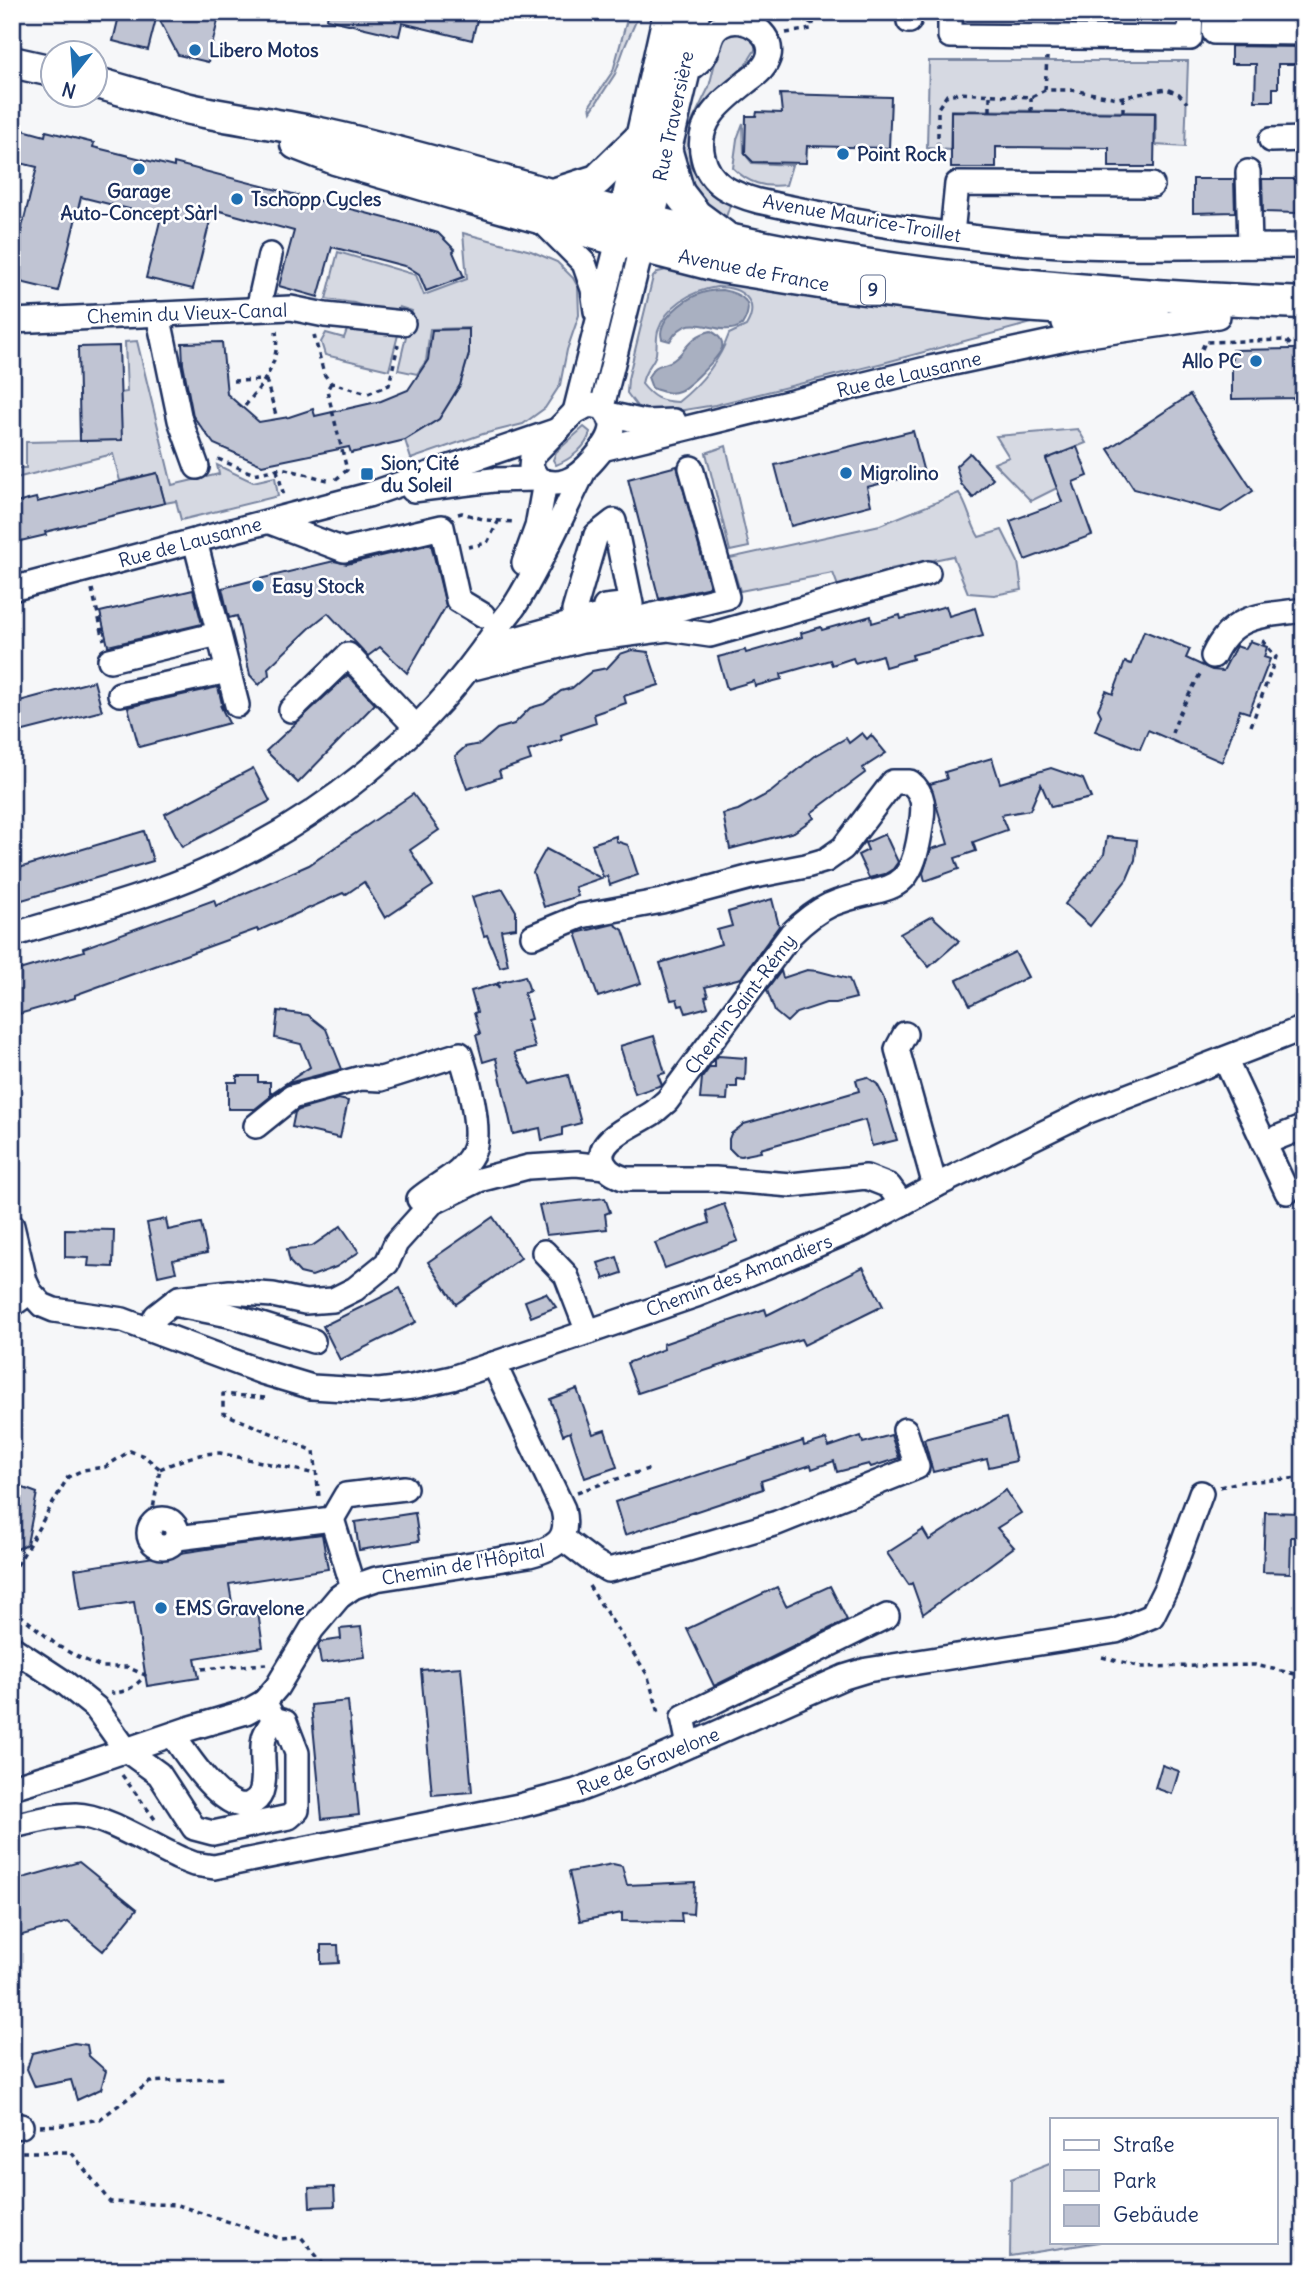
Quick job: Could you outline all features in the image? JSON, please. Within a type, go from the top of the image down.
[{"type":"main road","name":"Rue Traversière","points":[[634,230],[642,136],[669,12]]},
{"type":"main road","name":"Rue Traversière","points":[[634,230],[667,152],[694,12]]},
{"type":"main road","points":[[12,62],[38,68]]},
{"type":"main road","name":"Avenue de France","points":[[108,86],[182,107],[324,134],[545,205],[634,230],[720,267],[832,285],[995,304],[1117,303],[1191,298],[1296,305]]},
{"type":"main road","points":[[545,205],[597,180],[642,136]]},
{"type":"main road","points":[[667,152],[679,193],[696,215],[729,240]]},
{"type":"main road","name":"Avenue de France","points":[[545,205],[580,229],[634,230],[729,240],[870,266],[991,281],[1117,303],[1218,316],[1296,305]]},
{"type":"street","points":[[950,12],[950,36],[1190,38],[1191,12]]},
{"type":"street","points":[[1215,12],[1214,32],[1304,33]]},
{"type":"street","name":"Avenue Maurice-Troillet","points":[[684,74],[705,55],[709,41],[719,27],[732,20],[747,21],[760,31],[770,49],[769,58],[763,68],[713,110],[704,125],[700,145],[705,167],[720,186],[738,195],[771,204],[865,221],[1007,241],[1115,247],[1304,246]]},
{"type":"street","points":[[1271,140],[1304,139]]},
{"type":"street","points":[[1248,172],[1250,246]]},
{"type":"street","points":[[952,234],[957,184],[1152,185]]},
{"type":"street","points":[[545,205],[584,263],[593,289],[597,320]]},
{"type":"street","points":[[575,412],[597,320],[634,230]]},
{"type":"street","name":"Rue Traversière","points":[[602,449],[611,431],[605,410],[634,230]]},
{"type":"street","points":[[258,309],[270,255]]},
{"type":"street","name":"Rue de Lausanne","points":[[605,410],[645,422],[664,423],[732,409],[1117,303]]},
{"type":"street","name":"Chemin du Vieux-Canal","points":[[12,321],[291,307],[403,323]]},
{"type":"street","points":[[158,314],[180,420],[195,461]]},
{"type":"street","name":"Rue de Lausanne","points":[[602,449],[930,368],[1049,342],[1218,316]]},
{"type":"street","points":[[12,935],[163,888],[202,873],[270,841],[311,815],[371,769],[449,694],[469,669],[508,598],[537,527],[542,481],[531,468],[531,458],[575,412],[588,405],[605,410]]},
{"type":"street","name":"Rue de Lausanne","points":[[12,589],[368,495],[558,430]]},
{"type":"street","points":[[488,631],[522,592],[585,469],[602,449]]},
{"type":"street","points":[[488,631],[595,617],[641,618],[727,597],[691,468]]},
{"type":"street","name":"Rue de Lausanne","points":[[368,495],[493,480],[542,481],[556,484],[568,481],[585,469]]},
{"type":"street","points":[[270,522],[344,550],[442,527],[458,600],[488,631]]},
{"type":"street","points":[[199,540],[218,634],[235,675]]},
{"type":"street","points":[[199,540],[235,675],[237,705]]},
{"type":"street","points":[[469,669],[583,640],[668,629],[709,635],[928,573]]},
{"type":"street","points":[[1213,656],[1221,640],[1232,628],[1246,619],[1304,610]]},
{"type":"street","points":[[488,631],[524,620],[540,620],[574,611]]},
{"type":"street","points":[[110,660],[218,634]]},
{"type":"street","points":[[291,710],[348,654],[415,726]]},
{"type":"street","points":[[120,694],[235,675]]},
{"type":"street","name":"Chemin Saint-Rémy","points":[[533,936],[581,916],[662,901],[826,860],[843,848],[893,782],[910,782],[921,793],[923,802],[914,861],[903,879],[888,889],[829,906],[803,922],[791,934],[667,1101],[653,1113],[621,1129],[603,1147],[601,1157],[605,1167]]},
{"type":"street","name":"Chemin des Amandiers","points":[[12,1226],[25,1281],[21,1298],[54,1311],[111,1317],[151,1329],[262,1372],[312,1387],[379,1391],[401,1388],[452,1378],[696,1295],[861,1226],[935,1186],[1086,1112],[1304,1028]]},
{"type":"street","points":[[905,1034],[897,1049],[935,1186]]},
{"type":"street","points":[[256,1126],[292,1097],[361,1078],[381,1079],[460,1054],[470,1089],[475,1128],[474,1148],[461,1169],[432,1187],[409,1207],[395,1231],[396,1243]]},
{"type":"street","points":[[1225,1059],[1287,1192]]},
{"type":"street","points":[[1264,1143],[1304,1127]]},
{"type":"street","points":[[151,1329],[156,1316],[179,1298],[230,1292],[274,1295],[305,1302],[333,1300],[355,1289],[387,1262],[396,1243],[432,1203],[479,1180],[528,1167],[576,1164],[605,1167],[613,1175],[626,1179],[715,1180],[791,1185],[866,1177],[889,1186],[902,1204]]},
{"type":"street","points":[[544,1252],[566,1275],[588,1332]]},
{"type":"street","points":[[171,1304],[229,1315],[313,1341]]},
{"type":"street","points":[[494,1364],[558,1498],[566,1523],[562,1538]]},
{"type":"street","name":"Chemin de l'Hôpital","points":[[12,1787],[246,1712],[269,1710],[277,1687],[312,1629],[339,1597],[353,1587],[376,1579],[529,1555],[551,1549],[562,1538],[608,1570],[655,1559],[777,1524],[917,1467],[905,1430]]},
{"type":"street","points":[[150,1526],[157,1520],[167,1519],[175,1524],[177,1538],[327,1520],[346,1496],[405,1488]]},
{"type":"street","name":"Rue de Gravelone","points":[[12,1826],[59,1816],[79,1815],[100,1820],[181,1859],[214,1867],[519,1806],[576,1791],[692,1744],[844,1677],[867,1670],[1116,1631],[1152,1616],[1167,1586],[1201,1493]]},
{"type":"street","points":[[327,1520],[353,1587]]},
{"type":"street","points":[[692,1744],[687,1736],[683,1717],[887,1616]]},
{"type":"street","points":[[12,1648],[81,1694],[105,1720],[119,1753],[159,1774],[194,1828],[213,1833],[289,1817],[297,1810],[297,1753],[285,1722],[269,1710],[264,1737],[261,1795],[253,1803],[243,1806],[230,1803],[216,1789],[192,1763],[173,1735]]},
{"type":"path","points":[[791,12],[813,24]]},
{"type":"path","points":[[776,35],[811,29],[817,12]]},
{"type":"path","points":[[1045,90],[1047,37]]},
{"type":"path","points":[[937,147],[938,108],[947,95],[959,93],[1031,97],[1045,90],[1071,90],[1094,96],[1124,98],[1166,89],[1179,94],[1187,103]]},
{"type":"path","points":[[990,96],[990,111]]},
{"type":"path","points":[[1031,97],[1031,112]]},
{"type":"path","points":[[1123,112],[1124,98]]},
{"type":"path","points":[[245,406],[266,380],[274,364],[277,332],[258,309]]},
{"type":"path","points":[[308,311],[324,374],[331,383],[368,393],[389,385],[393,368]]},
{"type":"path","points":[[1202,349],[1205,341],[1286,340],[1294,349]]},
{"type":"path","points":[[233,381],[266,380]]},
{"type":"path","points":[[266,380],[276,415]]},
{"type":"path","points":[[331,383],[327,390],[347,470],[333,481]]},
{"type":"path","points":[[195,461],[216,458],[254,474],[282,468],[333,481]]},
{"type":"path","points":[[277,469],[285,502]]},
{"type":"path","points":[[333,481],[335,488]]},
{"type":"path","points":[[442,527],[440,518],[462,513],[498,522],[518,522]]},
{"type":"path","points":[[447,550],[487,543],[498,522]]},
{"type":"path","points":[[91,587],[110,660]]},
{"type":"path","points":[[1246,619],[1276,657],[1251,726]]},
{"type":"path","points":[[1172,733],[1208,659],[1213,656]]},
{"type":"path","points":[[223,1394],[223,1413],[314,1451],[316,1474],[327,1520]]},
{"type":"path","points":[[12,1574],[68,1477],[83,1470],[105,1467],[130,1451],[144,1456],[160,1469]]},
{"type":"path","points":[[160,1469],[180,1459],[220,1452],[316,1474]]},
{"type":"path","points":[[558,1498],[651,1468]]},
{"type":"path","points":[[150,1526],[160,1469]]},
{"type":"path","points":[[1201,1493],[1239,1482],[1304,1478]]},
{"type":"path","points":[[587,1582],[647,1674],[662,1720]]},
{"type":"path","points":[[12,1608],[58,1646],[76,1656],[101,1667],[127,1667],[145,1675],[132,1688]]},
{"type":"path","points":[[12,1625],[18,1615]]},
{"type":"path","points":[[1094,1655],[1142,1667],[1255,1665],[1304,1675]]},
{"type":"path","points":[[202,1669],[268,1664]]},
{"type":"path","points":[[119,1753],[122,1777],[163,1832]]},
{"type":"path","points":[[17,2126],[65,2125],[100,2119],[150,2082],[225,2078]]},
{"type":"path","points":[[12,2152],[71,2152],[110,2203],[177,2205],[282,2239],[301,2237],[328,2270]]},
{"type":"green space","points":[[629,12],[640,12],[615,74],[591,111],[590,105],[613,71]]},
{"type":"green space","points":[[741,30],[755,42],[755,50],[747,63],[696,121],[689,149],[690,166],[705,189],[730,205],[725,220],[692,196],[682,149],[684,138],[709,87],[721,38]]},
{"type":"green space","points":[[929,61],[1188,61],[1185,147],[1156,145],[1156,112],[951,110],[950,150],[927,148]]},
{"type":"green space","points":[[743,123],[744,153],[752,163],[792,165],[786,185],[757,183],[733,168],[737,139]]},
{"type":"green space","points":[[463,233],[531,251],[557,262],[578,287],[579,315],[567,350],[560,385],[545,408],[523,424],[483,434],[411,459],[405,440],[439,419],[460,385],[469,354],[469,328],[430,329],[426,361],[417,374],[398,370],[412,311],[399,307],[394,317],[354,303],[326,299],[338,252],[416,275],[424,295],[467,279]]},
{"type":"green space","points":[[666,270],[737,282],[1039,321],[715,405],[656,414],[639,409],[627,393],[653,277]],"holes":[[[717,287],[741,293],[750,303],[750,317],[746,326],[729,334],[709,371],[678,402],[653,396],[642,384],[655,358],[658,331],[667,314],[681,301],[698,292]]]},
{"type":"green space","points":[[348,327],[372,333],[374,329],[393,335],[395,331],[399,331],[389,370],[325,355],[321,342],[326,333],[344,338]]},
{"type":"green space","points":[[137,341],[172,485],[219,474],[217,465],[253,482],[275,477],[278,496],[181,520],[176,501],[165,503],[157,473],[120,481],[113,454],[12,479],[12,468],[26,468],[26,442],[121,440],[120,393],[127,392],[125,342]]},
{"type":"green space","points":[[584,427],[590,432],[586,443],[573,456],[556,465],[553,460],[556,452]]},
{"type":"green space","points":[[1078,429],[1086,443],[1046,459],[1057,488],[1031,501],[994,463],[1009,457],[996,436]]},
{"type":"green space","points":[[726,446],[749,547],[730,551],[706,453]]},
{"type":"green space","points":[[959,493],[979,537],[1002,530],[1018,562],[1022,590],[994,595],[968,593],[953,556],[890,569],[892,583],[841,594],[833,573],[740,591],[730,558],[880,525]]},
{"type":"green space","points":[[1050,2164],[1050,2244],[1087,2244],[1010,2256],[1011,2179]]},
{"type":"water","points":[[722,290],[745,300],[748,310],[742,325],[723,329],[696,324],[678,331],[670,341],[662,339],[663,325],[679,306],[699,294]]},
{"type":"water","points":[[711,331],[721,340],[722,348],[703,372],[676,392],[652,388],[648,377],[654,369],[675,359],[691,341]]},
{"type":"building","points":[[120,12],[220,12],[208,62],[178,55],[157,15],[148,50],[113,41]]},
{"type":"building","points":[[328,12],[479,12],[472,40],[402,23],[399,36],[327,19]]},
{"type":"building","points":[[1231,46],[1304,47],[1304,64],[1278,64],[1278,88],[1273,88],[1273,101],[1255,101],[1256,64],[1231,64]]},
{"type":"building","points":[[780,94],[891,97],[889,148],[807,146],[806,163],[753,162],[745,154],[746,116],[756,116],[757,112],[782,113]]},
{"type":"building","points":[[951,111],[1155,113],[1154,167],[1109,167],[1109,148],[996,147],[996,168],[951,168]]},
{"type":"building","points":[[12,127],[45,136],[46,131],[94,143],[93,147],[174,167],[174,163],[438,233],[455,250],[453,252],[464,277],[426,291],[419,274],[408,267],[332,247],[318,297],[279,286],[294,231],[213,209],[193,289],[146,278],[161,217],[81,197],[58,291],[12,280],[12,268],[37,167],[12,161]]},
{"type":"building","points":[[1193,179],[1234,179],[1235,212],[1193,213]]},
{"type":"building","points":[[1262,179],[1298,179],[1297,213],[1263,212]]},
{"type":"building","points":[[469,329],[469,354],[460,385],[439,419],[405,440],[351,453],[349,447],[262,465],[214,444],[193,416],[183,364],[182,343],[222,342],[227,394],[259,422],[289,417],[313,409],[315,416],[381,401],[408,390],[428,360],[432,330]]},
{"type":"building","points":[[119,346],[122,440],[80,441],[78,347]]},
{"type":"building","points":[[1304,349],[1304,398],[1232,399],[1232,350]]},
{"type":"building","points":[[1190,395],[1253,491],[1221,512],[1134,489],[1108,449]]},
{"type":"building","points":[[913,431],[924,473],[867,487],[871,505],[791,526],[775,465]]},
{"type":"building","points":[[1077,447],[1088,476],[1073,482],[1092,535],[1025,560],[1010,521],[1062,502],[1046,459]]},
{"type":"building","points":[[970,453],[993,479],[973,498],[961,484],[956,466]]},
{"type":"building","points":[[677,466],[710,587],[659,599],[628,479]]},
{"type":"building","points":[[157,473],[165,503],[45,532],[46,535],[12,543],[12,504],[36,498],[37,502]]},
{"type":"building","points":[[431,544],[446,606],[407,673],[380,647],[368,656],[328,613],[268,668],[269,675],[259,685],[250,675],[237,616],[229,618],[222,588],[334,561],[347,564]]},
{"type":"building","points":[[193,590],[202,624],[108,646],[100,612]]},
{"type":"building","points":[[946,606],[949,616],[975,608],[983,636],[912,655],[913,659],[885,667],[882,655],[855,663],[853,658],[832,665],[830,660],[781,674],[782,679],[755,686],[754,681],[727,689],[718,657],[745,650],[746,653],[802,637],[801,633],[821,627],[822,630],[871,616],[872,623],[900,615],[901,619]]},
{"type":"building","points":[[1144,631],[1190,649],[1186,658],[1212,670],[1223,671],[1236,646],[1245,649],[1250,641],[1267,647],[1264,657],[1270,659],[1249,713],[1240,710],[1222,762],[1148,730],[1140,749],[1095,731],[1101,715],[1098,709],[1106,691],[1113,694],[1125,662],[1131,664]]},
{"type":"building","points":[[632,650],[648,652],[659,685],[624,696],[626,703],[594,714],[596,723],[561,735],[562,740],[528,751],[531,760],[499,771],[501,777],[467,789],[455,756],[465,747],[480,744],[497,729],[514,724],[530,708],[544,704],[561,691],[572,688],[592,671],[607,668],[620,654]]},
{"type":"building","points":[[348,675],[375,704],[298,783],[266,751]]},
{"type":"building","points":[[94,681],[102,711],[12,734],[12,703]]},
{"type":"building","points":[[218,687],[223,708],[220,705],[229,723],[139,747],[128,707]]},
{"type":"building","points":[[862,733],[867,739],[871,735],[886,753],[863,768],[865,773],[811,813],[814,818],[794,832],[730,849],[723,814],[738,810],[771,792],[815,756],[846,738],[849,743]]},
{"type":"building","points":[[992,758],[1000,783],[1051,768],[1083,779],[1091,798],[1051,807],[1041,784],[1030,810],[1001,815],[1007,830],[973,842],[976,851],[955,858],[959,869],[925,881],[923,873],[931,849],[948,844],[930,784],[947,779],[945,772]]},
{"type":"building","points":[[253,768],[270,801],[182,847],[165,814]]},
{"type":"building","points":[[413,794],[439,830],[410,850],[433,886],[385,918],[364,882],[345,895],[343,893],[258,931],[257,929],[75,995],[75,998],[12,1016],[12,972],[84,951],[83,948],[214,900],[216,906],[309,865]]},
{"type":"building","points":[[144,831],[153,861],[12,903],[12,870]]},
{"type":"building","points":[[885,834],[898,862],[885,874],[869,878],[858,855],[868,850],[865,843]]},
{"type":"building","points":[[616,836],[616,841],[628,845],[638,875],[610,885],[607,876],[603,877],[592,844]]},
{"type":"building","points":[[1107,837],[1137,840],[1135,860],[1127,879],[1090,926],[1065,904],[1104,854]]},
{"type":"building","points":[[546,849],[601,878],[575,887],[578,896],[544,907],[533,872]]},
{"type":"building","points":[[503,889],[516,911],[516,928],[501,930],[508,965],[500,967],[487,935],[484,936],[472,897]]},
{"type":"building","points":[[772,899],[779,926],[741,978],[705,987],[708,1007],[686,1013],[683,1005],[679,1006],[677,999],[671,1000],[660,963],[721,944],[717,930],[732,926],[728,912]]},
{"type":"building","points":[[932,916],[959,941],[929,967],[900,934]]},
{"type":"building","points":[[614,924],[623,930],[641,983],[598,997],[576,933]]},
{"type":"building","points":[[1015,952],[1028,977],[970,1005],[957,980]]},
{"type":"building","points":[[807,970],[849,979],[856,998],[826,1003],[796,1013],[787,1022],[775,1012],[767,990],[781,971],[783,978]]},
{"type":"building","points":[[525,976],[530,991],[524,993],[531,1019],[527,1020],[535,1048],[514,1053],[530,1084],[568,1075],[581,1123],[562,1128],[562,1135],[542,1140],[540,1128],[513,1134],[496,1058],[483,1062],[476,1035],[480,1034],[474,1013],[477,1012],[471,991],[496,984],[499,988],[498,983]]},
{"type":"building","points":[[278,1011],[308,1015],[326,1029],[342,1069],[288,1083],[271,1096],[270,1094],[310,1067],[301,1044],[275,1038]]},
{"type":"building","points":[[654,1036],[665,1073],[658,1075],[662,1085],[635,1094],[620,1046]]},
{"type":"building","points":[[718,1056],[746,1058],[745,1080],[737,1079],[737,1087],[728,1087],[727,1100],[700,1099],[702,1078],[710,1067],[715,1067]]},
{"type":"building","points":[[237,1076],[258,1076],[258,1082],[270,1082],[270,1097],[255,1109],[228,1109],[228,1082],[237,1082]]},
{"type":"building","points":[[867,1077],[877,1084],[884,1097],[897,1140],[872,1146],[865,1120],[760,1149],[761,1152],[741,1156],[729,1148],[731,1134],[744,1124],[859,1091],[856,1080]]},
{"type":"building","points":[[338,1099],[348,1101],[340,1138],[292,1127],[295,1112]]},
{"type":"building","points":[[605,1198],[610,1212],[605,1214],[607,1229],[546,1235],[539,1205]]},
{"type":"building","points":[[724,1204],[738,1241],[665,1268],[655,1243],[709,1223],[706,1211]]},
{"type":"building","points":[[493,1217],[521,1258],[456,1304],[428,1262]]},
{"type":"building","points":[[166,1219],[168,1230],[201,1223],[207,1253],[173,1260],[176,1272],[158,1276],[147,1223]]},
{"type":"building","points":[[341,1226],[359,1252],[336,1267],[312,1276],[300,1273],[290,1262],[287,1249],[312,1246]]},
{"type":"building","points":[[65,1229],[114,1230],[113,1267],[88,1266],[89,1258],[65,1257]]},
{"type":"building","points":[[617,1257],[622,1273],[604,1279],[598,1263]]},
{"type":"building","points":[[863,1267],[883,1306],[804,1345],[801,1339],[638,1393],[627,1363],[664,1349],[663,1344],[765,1309],[767,1315]]},
{"type":"building","points":[[400,1288],[416,1322],[340,1360],[323,1326]]},
{"type":"building","points":[[546,1293],[556,1307],[531,1317],[525,1301]]},
{"type":"building","points":[[577,1389],[593,1434],[605,1430],[617,1467],[585,1478],[570,1432],[563,1435],[550,1399]]},
{"type":"building","points":[[1006,1418],[1016,1461],[989,1467],[987,1459],[933,1472],[924,1439]]},
{"type":"building","points":[[891,1435],[899,1458],[871,1467],[869,1464],[837,1472],[834,1461],[812,1469],[811,1465],[761,1481],[763,1489],[625,1535],[615,1502],[803,1441],[804,1446],[826,1439],[829,1447],[861,1436],[863,1443]]},
{"type":"building","points":[[18,1486],[37,1493],[27,1544],[12,1552],[12,1493]]},
{"type":"building","points":[[1006,1490],[1021,1513],[997,1528],[1014,1547],[923,1614],[912,1583],[909,1585],[887,1553],[923,1530],[929,1540]]},
{"type":"building","points":[[1265,1512],[1300,1513],[1299,1537],[1291,1537],[1290,1573],[1263,1572]]},
{"type":"building","points":[[415,1513],[419,1541],[359,1550],[355,1522]]},
{"type":"building","name":"EMS Gravelone","points":[[322,1534],[328,1569],[229,1584],[234,1615],[258,1612],[263,1647],[195,1658],[199,1678],[147,1686],[134,1602],[81,1610],[75,1569]]},
{"type":"building","points":[[830,1586],[847,1620],[714,1686],[687,1629],[777,1587],[786,1606]]},
{"type":"building","points":[[361,1627],[365,1657],[321,1663],[318,1645],[320,1642],[341,1639],[340,1629]]},
{"type":"building","points":[[461,1667],[472,1792],[432,1795],[421,1670]]},
{"type":"building","points":[[348,1701],[359,1815],[322,1819],[311,1705]]},
{"type":"building","points":[[1162,1765],[1179,1771],[1172,1794],[1155,1788]]},
{"type":"building","points":[[79,1862],[137,1909],[103,1951],[68,1922],[12,1938],[12,1881]]},
{"type":"building","points":[[613,1864],[622,1866],[627,1885],[695,1882],[693,1914],[681,1913],[682,1922],[622,1921],[622,1913],[580,1921],[569,1872]]},
{"type":"building","points":[[321,1945],[338,1945],[339,1963],[321,1964]]},
{"type":"building","points":[[74,2043],[87,2045],[89,2056],[106,2071],[101,2089],[77,2100],[71,2080],[35,2087],[27,2069],[32,2053]]},
{"type":"building","points":[[334,2187],[335,2206],[310,2207],[309,2188]]},
{"type":"place","name":"Libero Motos","points":[[195,50]]},
{"type":"place","name":"Point Rock","points":[[843,154]]},
{"type":"place","name":"Garage Auto-Concept Sàrl","points":[[139,169]]},
{"type":"place","name":"Tschopp Cycles","points":[[237,199]]},
{"type":"place","name":"Allo PC","points":[[1256,361]]},
{"type":"place","name":"Migrolino","points":[[846,473]]},
{"type":"place","name":"Sion, Cité du Soleil","points":[[367,474]]},
{"type":"place","name":"Easy Stock","points":[[258,586]]},
{"type":"place","name":"EMS Gravelone","points":[[161,1608]]}]
